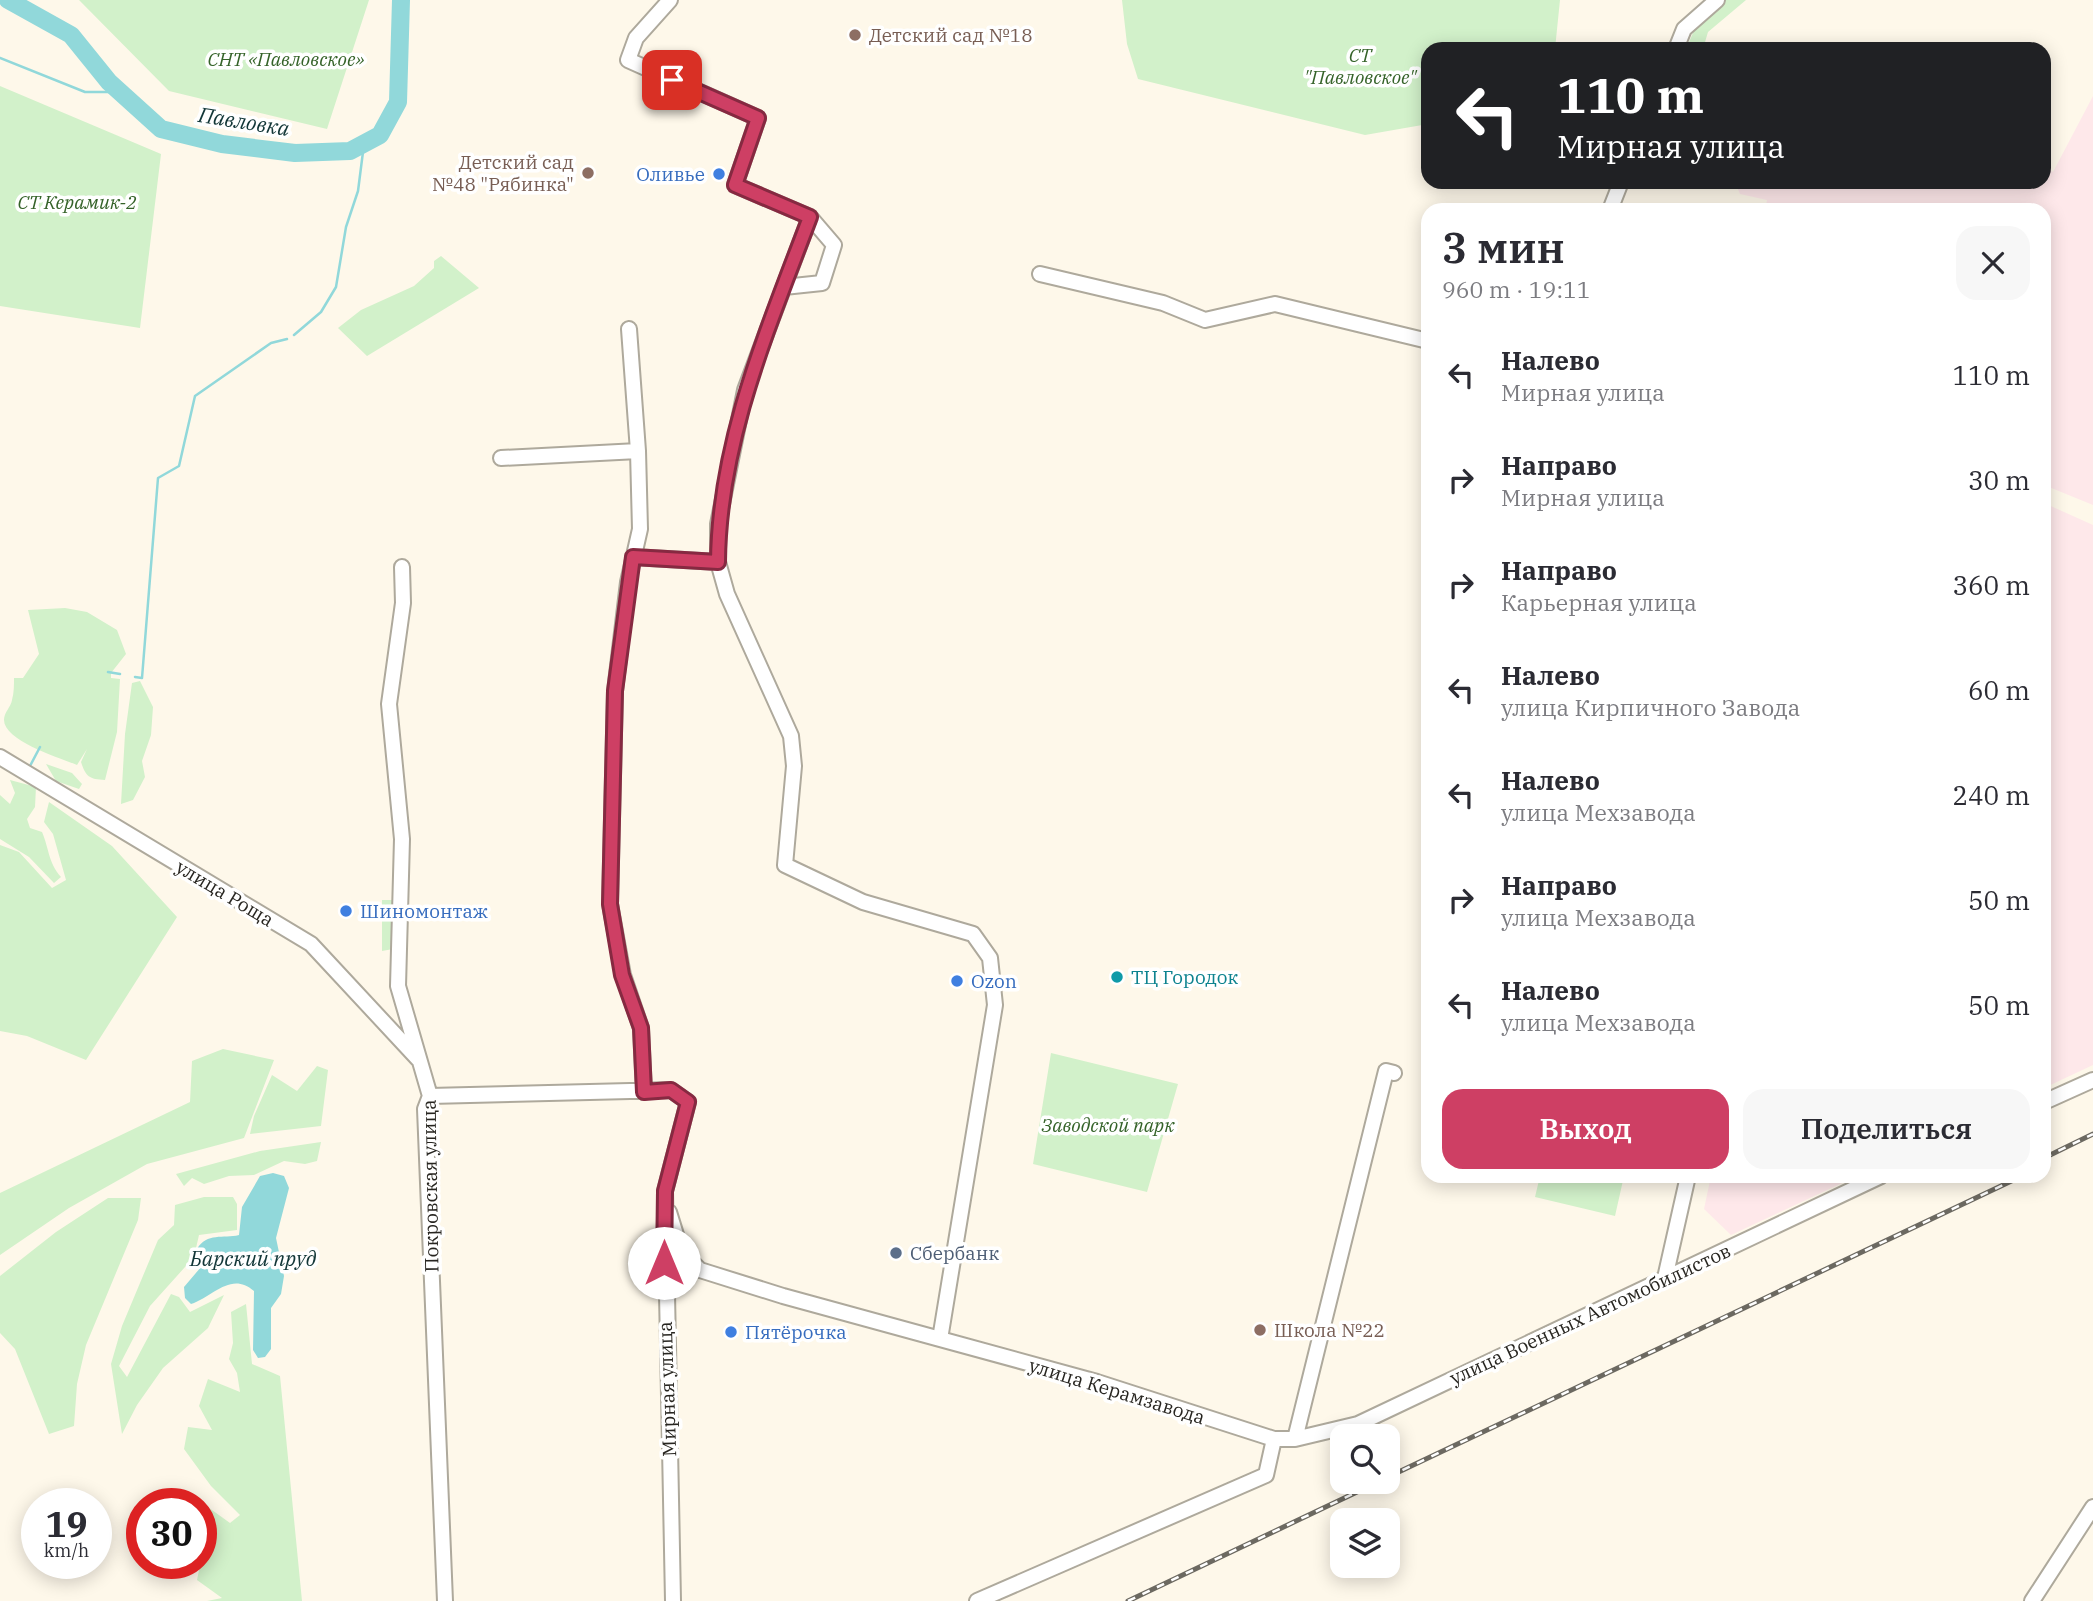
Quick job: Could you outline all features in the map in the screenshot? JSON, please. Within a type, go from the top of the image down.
[{"type":"street","points":[[670,0],[636,38],[628,60],[758,118],[735,185],[810,217],[834,245],[822,283],[784,287]]},
{"type":"street","points":[[1679,42],[1684,29],[1717,0]]},
{"type":"street","points":[[810,217],[745,390],[718,524],[718,562],[727,594],[791,736],[794,766],[785,865],[863,902],[972,934],[990,958],[995,1005],[940,1339]]},
{"type":"street","points":[[1040,274],[1163,303],[1205,320],[1275,304],[1421,339]]},
{"type":"street","points":[[629,329],[638,451],[640,529],[633,557],[615,691],[610,904],[622,975],[641,1028],[644,1092]]},
{"type":"street","points":[[501,458],[638,451]]},
{"type":"street","points":[[633,557],[718,562]]},
{"type":"street","name":"Покровская улица","points":[[402,567],[403,603],[388,704],[402,839],[398,986],[429,1096],[425,1109],[445,1601]]},
{"type":"street","name":"улица Роща","points":[[0,757],[311,944],[421,1063]]},
{"type":"street","points":[[1295,1439],[1386,1070],[1394,1073]]},
{"type":"street","points":[[2051,1099],[2093,1080]]},
{"type":"street","name":"Мирная улица","points":[[429,1096],[671,1090],[688,1102],[664,1199],[673,1601]]},
{"type":"street","points":[[1665,1278],[1686,1183]]},
{"type":"street","name":"улица Военных Автомобилистов","points":[[1295,1439],[1359,1424],[1866,1183]]},
{"type":"street","name":"улица Керамзавода","points":[[664,1199],[681,1251],[700,1269],[783,1296],[1097,1382],[1275,1439],[1295,1439]]},
{"type":"street","points":[[977,1601],[1266,1475],[1275,1439]]},
{"type":"street","points":[[2032,1601],[2093,1507]]},
{"type":"shaded area","points":[[2093,96],[2093,505],[2051,488],[2051,203],[1766,203],[1767,200],[1740,194],[1738,189],[2051,189],[2051,170],[2053,172]]},
{"type":"shaded area","points":[[2051,506],[2093,525],[2093,1065],[2051,1085]]},
{"type":"shaded area","points":[[1710,1183],[1842,1183],[1731,1235],[1704,1209]]},
{"type":"green space","name":"СНТ «Павловское»","points":[[79,0],[369,0],[327,129],[169,91]]},
{"type":"green space","name":"СТ \"Павловское\"","points":[[1122,0],[1560,0],[1556,42],[1421,42],[1421,125],[1365,135],[1138,79],[1127,44]]},
{"type":"green space","points":[[1725,0],[1746,0],[1708,32],[1705,42],[1689,42],[1696,26]]},
{"type":"green space","name":"СТ Керамик-2","points":[[0,86],[161,154],[140,328],[0,306]]},
{"type":"green space","points":[[441,256],[479,288],[367,356],[338,328],[361,310],[414,286],[434,268],[434,261]]},
{"type":"green space","points":[[65,608],[87,612],[117,630],[126,654],[111,673],[111,678],[120,679],[117,732],[105,780],[92,778],[85,771],[81,762],[87,749],[77,765],[23,742],[6,728],[4,720],[13,697],[14,678],[23,678],[39,654],[28,610]]},
{"type":"green space","points":[[140,681],[153,707],[151,735],[142,761],[145,777],[133,800],[121,804],[125,734],[132,683]]},
{"type":"green space","points":[[46,764],[72,773],[82,784],[79,789],[56,781]]},
{"type":"green space","points":[[10,780],[36,787],[35,807],[27,819],[30,828],[42,832],[51,860],[61,877],[54,883],[29,857],[0,839],[0,795],[10,804],[15,793]]},
{"type":"green space","points":[[49,802],[112,846],[177,917],[86,1060],[27,1036],[0,1031],[0,845],[19,852],[52,888],[66,880],[53,834],[44,822]]},
{"type":"green space","points":[[382,900],[392,900],[393,949],[382,951]]},
{"type":"green space","points":[[223,1049],[274,1060],[244,1138],[147,1164],[69,1208],[0,1255],[0,1193],[190,1102],[192,1061]]},
{"type":"green space","name":"Заводской парк","points":[[1051,1053],[1178,1084],[1147,1192],[1033,1164]]},
{"type":"green space","points":[[317,1066],[328,1070],[321,1126],[250,1134],[254,1116],[272,1075],[297,1091]]},
{"type":"green space","points":[[321,1142],[317,1161],[305,1164],[284,1161],[254,1175],[229,1176],[204,1184],[192,1178],[184,1186],[176,1174],[260,1151]]},
{"type":"green space","points":[[1538,1183],[1622,1183],[1615,1216],[1535,1197]]},
{"type":"green space","points":[[204,1197],[233,1197],[237,1204],[237,1230],[199,1235],[194,1257],[150,1306],[119,1366],[127,1377],[171,1294],[179,1297],[190,1312],[224,1295],[208,1328],[163,1368],[137,1405],[122,1434],[111,1364],[122,1326],[158,1240],[174,1225],[175,1205]]},
{"type":"green space","points":[[108,1198],[141,1198],[138,1220],[86,1345],[77,1384],[74,1426],[49,1434],[15,1349],[0,1333],[0,1276],[56,1232]]},
{"type":"green space","points":[[246,1304],[252,1364],[280,1376],[302,1601],[207,1601],[222,1598],[197,1580],[217,1579],[217,1514],[230,1523],[240,1515],[217,1492],[217,1488],[211,1486],[184,1449],[188,1427],[212,1430],[199,1406],[208,1379],[240,1392],[237,1373],[229,1359],[233,1343],[231,1312]]},
{"type":"water","name":"Барский пруд","points":[[273,1173],[284,1176],[289,1188],[276,1238],[284,1276],[281,1294],[271,1308],[271,1349],[265,1357],[258,1358],[253,1350],[254,1291],[246,1285],[230,1284],[191,1304],[185,1298],[184,1287],[201,1267],[197,1249],[210,1238],[239,1235],[242,1207],[260,1176]]},
{"type":"waterway","name":"Павловка","points":[[8,0],[71,35],[109,82],[161,129],[222,144],[295,153],[350,151],[380,135],[398,102],[401,0]]},
{"type":"waterway","points":[[0,58],[85,92],[121,92]]},
{"type":"waterway","points":[[294,335],[321,312],[336,287],[346,227],[358,191],[364,144]]},
{"type":"waterway","points":[[135,677],[142,678],[158,478],[179,466],[195,396],[271,343],[287,339]]},
{"type":"waterway","points":[[108,672],[120,674]]},
{"type":"waterway","points":[[30,766],[40,747]]},
{"type":"railway","points":[[2051,1155],[2093,1134]]},
{"type":"railway","points":[[1400,1471],[2007,1183]]},
{"type":"railway","points":[[1128,1601],[1353,1494]]},
{"type":"place","name":"Детский сад №18","points":[[855,35]]},
{"type":"place","name":"Детский сад №48 \"Рябинка\"","points":[[588,173]]},
{"type":"place","name":"Оливье","points":[[719,174]]},
{"type":"place","name":"Шиномонтаж","points":[[346,911]]},
{"type":"place","name":"ТЦ Городок","points":[[1117,977]]},
{"type":"place","name":"Ozon","points":[[957,981]]},
{"type":"place","name":"Сбербанк","points":[[896,1253]]},
{"type":"place","name":"Школа №22","points":[[1260,1330]]},
{"type":"place","name":"Пятёрочка","points":[[731,1332]]},
{"type":"route","points":[[664,1263],[665,1191],[688,1102],[671,1090],[644,1092],[641,1028],[622,975],[610,904],[615,691],[628,582],[633,557],[718,562],[718,524],[745,390],[810,217],[735,185],[758,118],[672,80]]}]
